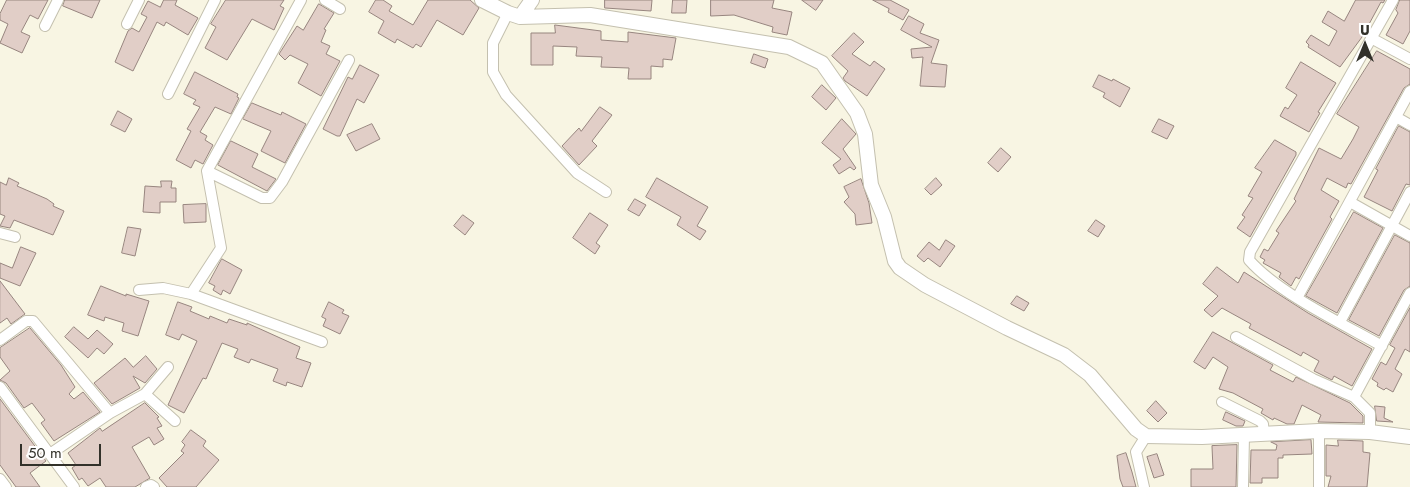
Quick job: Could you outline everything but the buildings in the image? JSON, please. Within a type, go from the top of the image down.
[{"type":"street","points":[[45,26],[58,0]]},
{"type":"street","points":[[127,24],[139,0]]},
{"type":"street","points":[[168,94],[215,0]]},
{"type":"street","points":[[191,294],[221,248],[208,172],[301,0]]},
{"type":"street","points":[[325,0],[340,9]]},
{"type":"street","points":[[482,0],[514,15],[590,15],[637,21],[789,47],[806,53],[822,63],[857,113],[865,134],[871,185],[884,216],[895,261],[900,268],[926,285],[1007,328],[1064,355],[1090,375],[1136,429],[1146,436],[1370,432],[1410,437]]},
{"type":"street","points":[[532,0],[514,15],[493,43],[493,72],[506,96],[572,167],[606,192]]},
{"type":"street","points":[[1382,346],[1297,298],[1256,268],[1250,260],[1250,252],[1393,0]]},
{"type":"street","points":[[1371,38],[1410,59]]},
{"type":"street","points":[[208,172],[262,198],[270,198],[282,182],[349,60]]},
{"type":"street","points":[[1297,298],[1410,91]]},
{"type":"street","points":[[1396,118],[1410,126]]},
{"type":"street","points":[[1340,322],[1410,192]]},
{"type":"street","points":[[1350,202],[1410,236]]},
{"type":"street","points":[[0,233],[15,237]]},
{"type":"street","points":[[139,290],[163,288],[191,294],[322,342]]},
{"type":"street","points":[[1354,397],[1410,293]]},
{"type":"street","points":[[0,340],[26,322],[33,321],[110,413]]},
{"type":"street","points":[[1236,337],[1313,378],[1354,397],[1370,413],[1370,432]]},
{"type":"street","points":[[50,454],[110,413],[145,394],[168,366]]},
{"type":"street","points":[[0,386],[74,487]]},
{"type":"street","points":[[145,394],[174,422]]},
{"type":"street","points":[[1222,402],[1260,421],[1263,424],[1264,434]]},
{"type":"street","points":[[1319,432],[1319,487]]},
{"type":"street","points":[[1243,487],[1244,435]]},
{"type":"street","points":[[1144,487],[1136,452],[1146,436]]},
{"type":"street","points":[[0,479],[6,487]]},
{"type":"street","points":[[146,487],[151,485],[154,487]]}]
